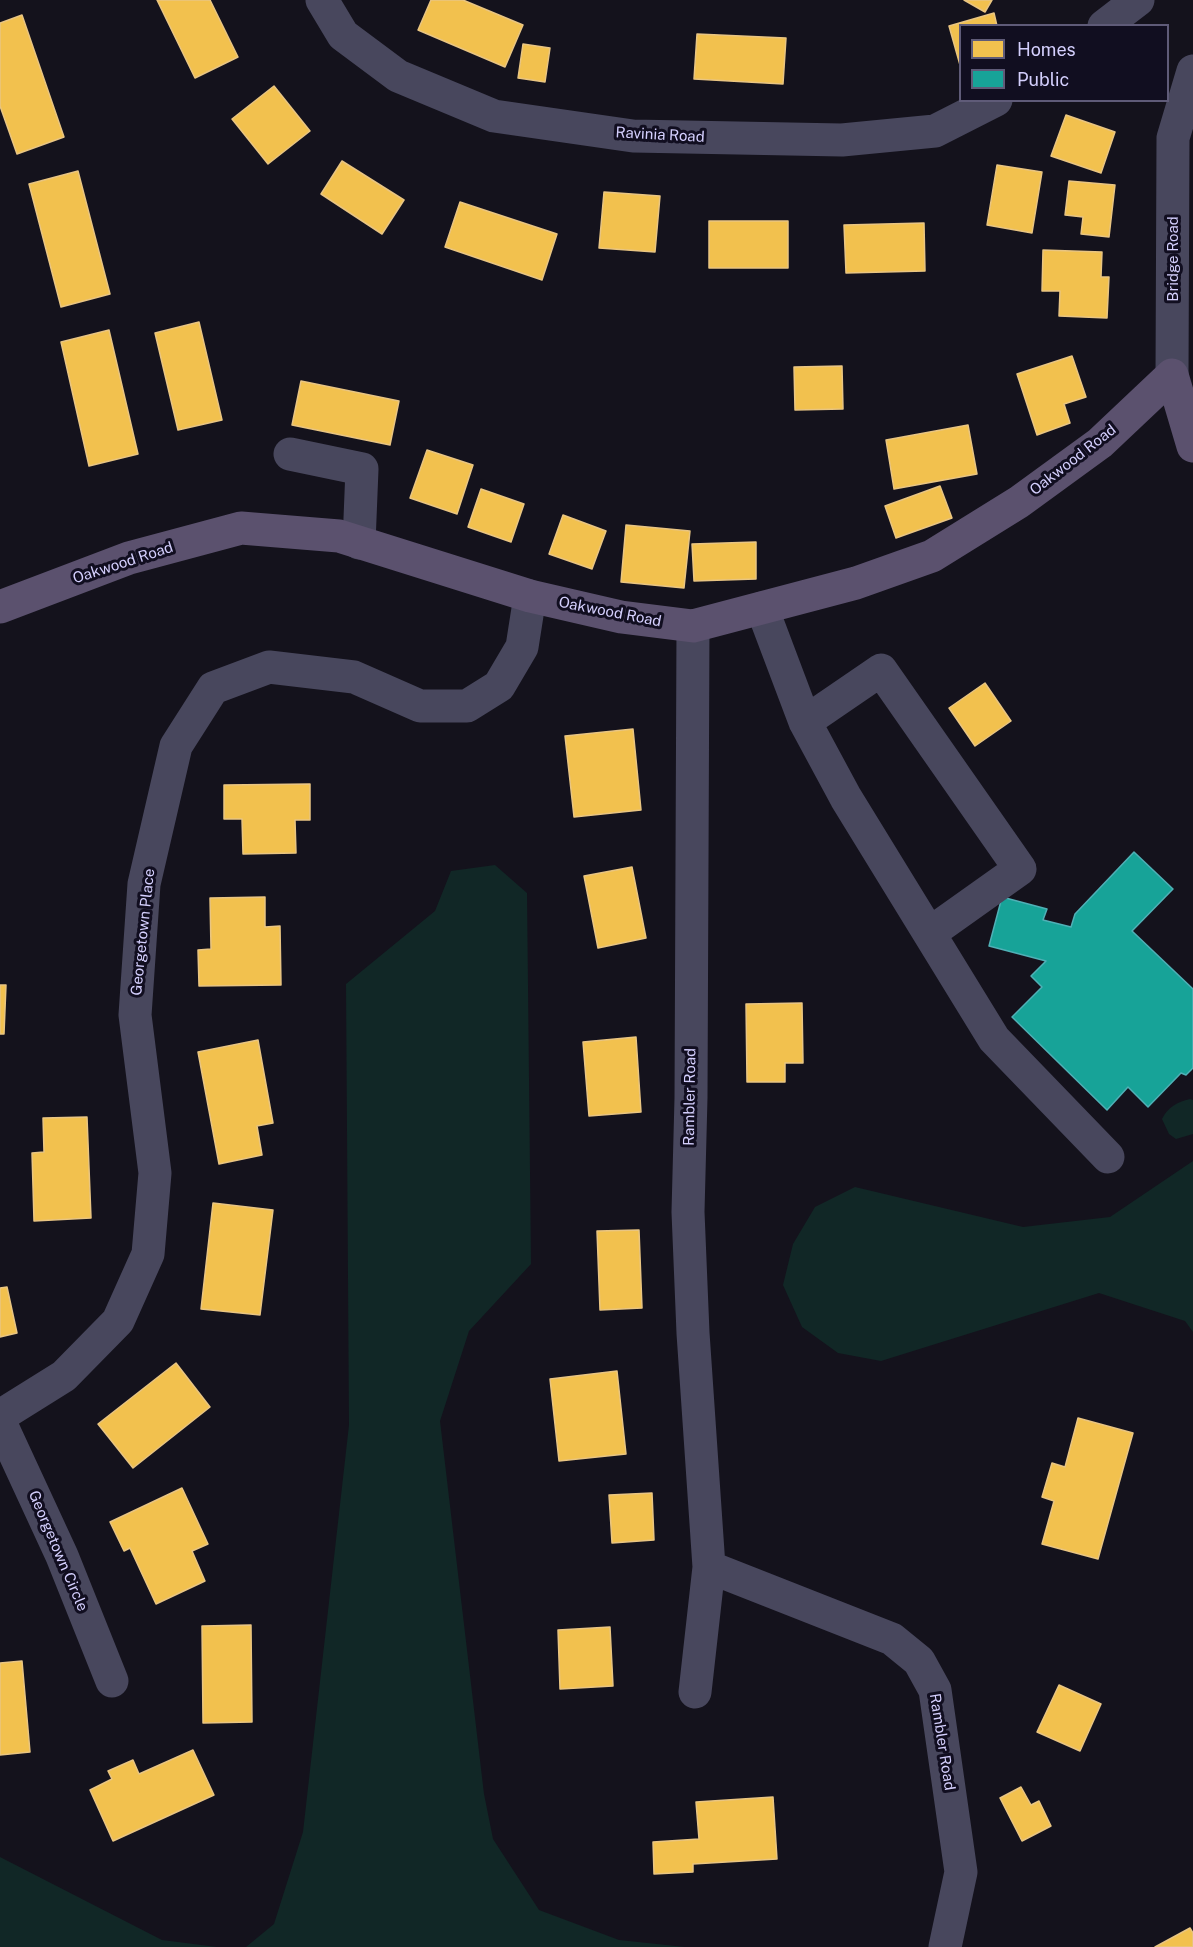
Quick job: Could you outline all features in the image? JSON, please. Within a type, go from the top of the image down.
[{"type":"main road","name":"Bridge Road","points":[[1172,375],[1193,446]]},
{"type":"main road","name":"Oakwood Road","points":[[0,607],[129,558],[241,528],[339,536],[530,596],[621,617],[693,626],[856,583],[932,556],[1019,502],[1100,442],[1172,375]]},
{"type":"street","name":"Ravinia Road","points":[[322,0],[343,35],[398,76],[494,116],[633,136],[842,140],[935,131],[992,102]]},
{"type":"street","points":[[1107,24],[1138,0]]},
{"type":"street","name":"Bridge Road","points":[[1172,375],[1183,143],[1193,71]]},
{"type":"street","points":[[290,454],[362,469],[359,543]]},
{"type":"street","name":"Georgetown Place","points":[[0,1416],[64,1376],[117,1321],[148,1254],[155,1173],[135,1015],[144,884],[176,746],[213,688],[269,667],[354,677],[420,706],[467,706],[500,686],[522,647],[530,596]]},
{"type":"street","points":[[762,608],[805,722],[846,798],[993,1039],[1108,1157]]},
{"type":"street","name":"Rambler Road","points":[[693,626],[691,1098],[688,1212],[693,1333],[709,1567],[695,1692]]},
{"type":"street","points":[[805,722],[881,670],[1020,869],[930,933]]},
{"type":"street","name":"Georgetown Circle","points":[[0,1422],[62,1556],[112,1680]]},
{"type":"street","name":"Rambler Road","points":[[709,1567],[891,1639],[919,1661],[935,1690],[962,1872],[945,1947]]},
{"type":"green space","points":[[495,865],[527,893],[531,1264],[469,1331],[440,1421],[484,1794],[493,1839],[539,1910],[619,1940],[685,1947],[246,1947],[274,1924],[303,1832],[349,1425],[346,984],[435,911],[451,871]]},
{"type":"green space","points":[[1190,1099],[1193,1100],[1193,1134],[1176,1139],[1169,1134],[1162,1119],[1173,1106]]},
{"type":"green space","points":[[1193,1161],[1193,1332],[1185,1321],[1099,1293],[881,1361],[838,1353],[802,1327],[783,1285],[793,1244],[815,1207],[855,1187],[1023,1227],[1110,1217]]},
{"type":"green space","points":[[0,1857],[162,1940],[217,1947],[0,1947]]},
{"type":"building: Homes","points":[[157,0],[210,0],[238,57],[195,78]]},
{"type":"building: Homes","points":[[431,0],[463,0],[523,25],[505,67],[418,30]]},
{"type":"building: Homes","points":[[964,0],[992,0],[985,12]]},
{"type":"building: Homes","points":[[994,13],[997,24],[959,24],[959,61],[949,26]]},
{"type":"building: Homes","points":[[22,15],[64,137],[17,154],[0,106],[0,23]]},
{"type":"building: Homes","points":[[697,34],[786,38],[783,84],[694,79]]},
{"type":"building: Homes","points":[[523,44],[550,48],[545,82],[518,78]]},
{"type":"building: Homes","points":[[274,86],[310,131],[268,164],[232,119]]},
{"type":"building: Homes","points":[[1066,115],[1115,132],[1101,173],[1051,156]]},
{"type":"building: Homes","points":[[342,161],[404,200],[382,234],[321,194]]},
{"type":"building: Homes","points":[[997,165],[1042,172],[1032,233],[987,225]]},
{"type":"building: Homes","points":[[78,171],[110,294],[61,307],[29,184]]},
{"type":"building: Homes","points":[[1069,181],[1115,185],[1109,237],[1081,234],[1083,217],[1065,215]]},
{"type":"building: Homes","points":[[604,192],[660,196],[655,252],[599,248]]},
{"type":"building: Homes","points":[[460,202],[557,234],[542,280],[445,247]]},
{"type":"building: Homes","points":[[709,221],[788,221],[788,268],[709,268]]},
{"type":"building: Homes","points":[[924,223],[925,271],[846,273],[844,225]]},
{"type":"building: Homes","points":[[1043,250],[1102,252],[1101,277],[1109,277],[1107,318],[1059,316],[1060,291],[1042,291]]},
{"type":"building: Homes","points":[[199,322],[222,420],[178,430],[155,333]]},
{"type":"building: Homes","points":[[109,330],[138,454],[89,466],[61,342]]},
{"type":"building: Homes","points":[[1072,356],[1086,397],[1064,404],[1070,423],[1037,435],[1017,374]]},
{"type":"building: Homes","points":[[842,366],[843,409],[795,410],[794,367]]},
{"type":"building: Homes","points":[[301,381],[399,401],[390,445],[292,425]]},
{"type":"building: Homes","points":[[968,425],[977,474],[894,489],[886,440]]},
{"type":"building: Homes","points":[[427,450],[473,465],[457,514],[410,498]]},
{"type":"building: Homes","points":[[940,486],[952,518],[896,538],[885,506]]},
{"type":"building: Homes","points":[[481,489],[524,504],[511,542],[468,527]]},
{"type":"building: Homes","points":[[563,515],[606,531],[592,569],[549,554]]},
{"type":"building: Homes","points":[[626,525],[690,531],[684,588],[621,582]]},
{"type":"building: Homes","points":[[756,542],[756,579],[694,581],[692,544]]},
{"type":"building: Homes","points":[[985,683],[1011,721],[975,746],[949,708]]},
{"type":"building: Homes","points":[[633,729],[641,810],[574,817],[565,736]]},
{"type":"building: Homes","points":[[310,784],[310,820],[295,820],[296,853],[243,854],[242,819],[224,819],[224,785]]},
{"type":"building: Homes","points":[[632,867],[646,938],[598,948],[584,876]]},
{"type":"building: Homes","points":[[265,897],[265,927],[280,926],[281,985],[199,986],[198,950],[211,949],[210,898]]},
{"type":"building: Homes","points":[[0,985],[6,985],[4,1034],[0,1034]]},
{"type":"building: Homes","points":[[802,1003],[803,1063],[785,1063],[785,1082],[747,1082],[746,1004]]},
{"type":"building: Homes","points":[[636,1037],[641,1112],[589,1116],[583,1042]]},
{"type":"building: Homes","points":[[258,1040],[273,1123],[257,1126],[262,1155],[219,1164],[198,1052]]},
{"type":"building: Homes","points":[[87,1117],[91,1218],[34,1221],[32,1153],[44,1152],[43,1118]]},
{"type":"building: Homes","points":[[213,1203],[273,1210],[260,1315],[201,1309]]},
{"type":"building: Homes","points":[[639,1230],[642,1308],[600,1310],[597,1231]]},
{"type":"building: Homes","points":[[7,1287],[17,1333],[0,1337],[0,1288]]},
{"type":"building: Homes","points":[[176,1363],[210,1407],[133,1468],[98,1424]]},
{"type":"building: Homes","points":[[617,1371],[626,1454],[559,1461],[550,1379]]},
{"type":"building: Homes","points":[[1078,1418],[1133,1433],[1098,1559],[1042,1544],[1054,1501],[1042,1497],[1052,1463],[1065,1467]]},
{"type":"building: Homes","points":[[182,1488],[208,1544],[192,1551],[205,1581],[156,1604],[130,1548],[124,1551],[110,1522]]},
{"type":"building: Homes","points":[[652,1493],[654,1540],[612,1543],[609,1495]]},
{"type":"building: Homes","points":[[251,1625],[252,1722],[203,1723],[202,1626]]},
{"type":"building: Homes","points":[[610,1627],[613,1686],[560,1689],[558,1630]]},
{"type":"building: Homes","points":[[22,1661],[30,1752],[0,1755],[0,1663]]},
{"type":"building: Homes","points":[[1059,1685],[1101,1704],[1080,1751],[1037,1732]]},
{"type":"building: Homes","points":[[193,1750],[214,1795],[113,1841],[90,1790],[112,1779],[108,1771],[133,1760],[139,1774]]},
{"type":"building: Homes","points":[[1021,1787],[1031,1805],[1039,1801],[1051,1826],[1022,1841],[1000,1798]]},
{"type":"building: Homes","points":[[773,1797],[777,1859],[693,1864],[693,1872],[654,1874],[653,1842],[699,1839],[696,1802]]},
{"type":"building: Homes","points":[[1190,1928],[1193,1933],[1193,1947],[1155,1947]]},
{"type":"building: Public","points":[[1134,852],[1173,889],[1132,931],[1193,989],[1193,1068],[1186,1075],[1181,1073],[1148,1107],[1128,1087],[1107,1110],[1012,1017],[1042,987],[1031,976],[1046,961],[989,946],[1002,897],[1047,909],[1043,920],[1071,927],[1075,914]]}]
